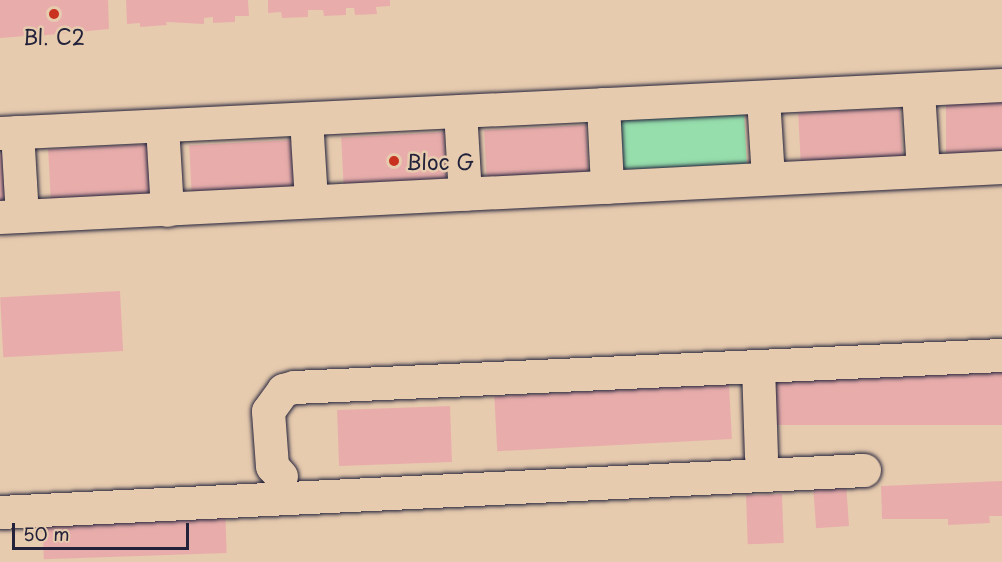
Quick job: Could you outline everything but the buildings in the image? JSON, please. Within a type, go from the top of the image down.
[{"type":"lane","points":[[1002,85],[918,91],[9,133],[11,217],[1002,166]]},
{"type":"lane","points":[[918,91],[923,170]]},
{"type":"lane","points":[[763,98],[768,178]]},
{"type":"lane","points":[[603,104],[607,187]]},
{"type":"lane","points":[[460,111],[465,194]]},
{"type":"lane","points":[[306,119],[311,201]]},
{"type":"lane","points":[[162,126],[167,210]]},
{"type":"lane","points":[[281,476],[272,466],[268,411],[283,390],[294,387],[1002,355]]},
{"type":"lane","points":[[758,366],[761,456]]},
{"type":"lane","points":[[0,512],[864,471]]},
{"type":"green space","points":[[744,112],[747,174],[614,181],[611,119]]},
{"type":"place","name":"Bl. C2","points":[[54,14]]},
{"type":"place","name":"Bloc G","points":[[394,161]]}]
